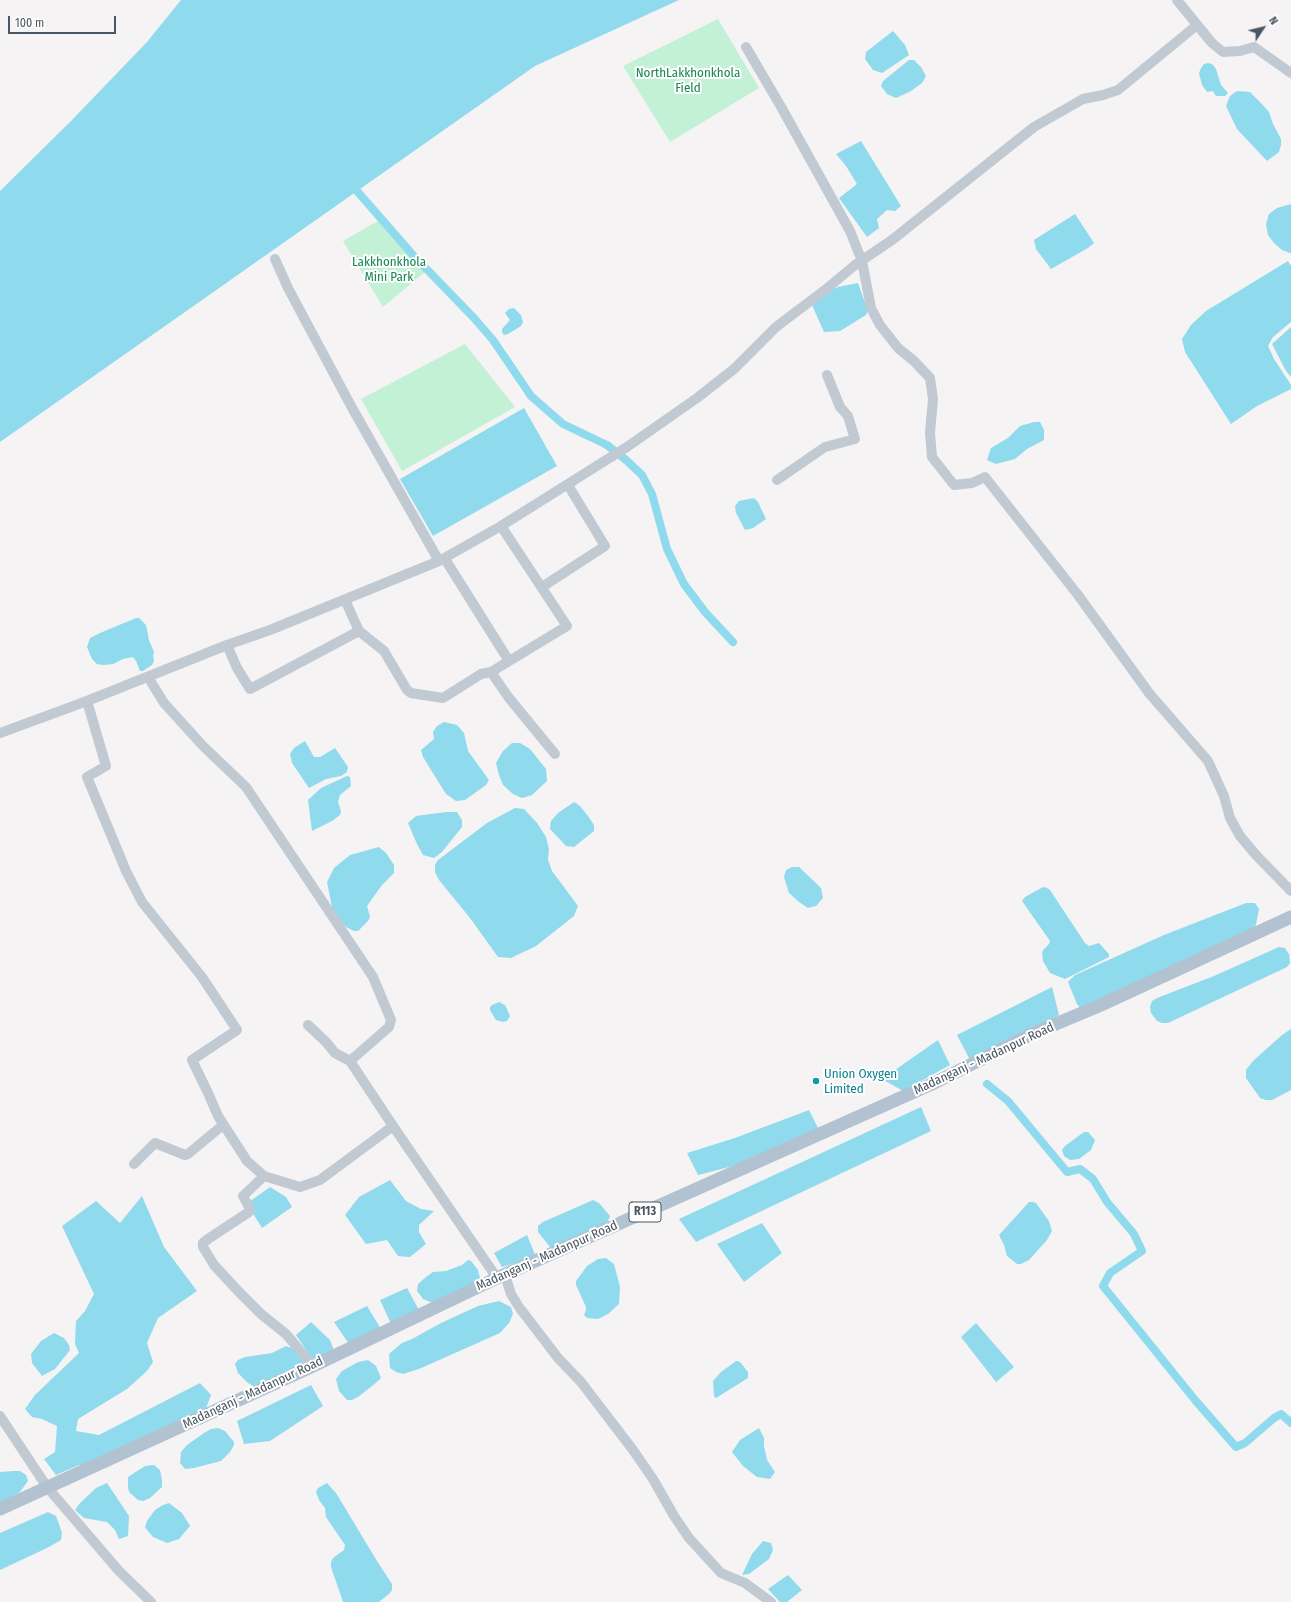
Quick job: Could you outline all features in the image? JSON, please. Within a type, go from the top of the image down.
[{"type":"main road","name":"Madanganj - Madanpur Road","points":[[0,1509],[313,1366],[501,1276],[934,1083],[1032,1034],[1101,1005],[1291,917]]},
{"type":"street","points":[[1177,0],[1212,43],[1223,52],[1240,51],[1254,47],[1291,73]]},
{"type":"street","points":[[0,733],[87,701],[227,645],[270,630],[442,560],[501,526],[627,447],[691,402],[734,369],[757,348],[776,327],[892,240],[1034,127],[1083,99],[1118,90],[1197,25]]},
{"type":"street","points":[[746,47],[850,231],[862,261],[871,308],[880,325],[898,348],[914,361],[930,378],[933,399],[930,433],[932,457],[954,485],[972,483],[985,477],[1078,595],[1149,693],[1208,761],[1224,796],[1230,818],[1240,836],[1291,892]]},
{"type":"street","points":[[275,259],[288,288],[351,406],[442,560],[509,661]]},
{"type":"street","points":[[777,480],[825,447],[855,438],[848,416],[840,407],[827,375]]},
{"type":"street","points":[[542,587],[605,546],[568,485]]},
{"type":"street","points":[[345,600],[358,631],[384,651],[407,690],[414,694],[443,698],[481,674],[491,672],[566,626],[501,526]]},
{"type":"street","points":[[227,645],[237,668],[250,689],[358,631]]},
{"type":"street","points":[[491,672],[509,698],[555,754]]},
{"type":"street","points":[[148,677],[164,703],[203,746],[246,787],[373,977],[391,1020],[389,1027],[350,1061]]},
{"type":"street","points":[[87,701],[106,766],[87,777],[126,871],[142,902],[202,977],[237,1030],[192,1060],[223,1125],[247,1161],[264,1176],[300,1187],[320,1180],[393,1126]]},
{"type":"street","points":[[308,1025],[335,1053],[350,1061],[393,1126],[501,1276],[519,1307],[558,1358],[581,1382],[633,1450],[653,1479],[674,1516],[689,1538],[721,1572],[745,1583],[771,1602]]},
{"type":"street","points":[[134,1164],[155,1143],[185,1155],[188,1154],[223,1125]]},
{"type":"street","points":[[264,1176],[243,1196],[250,1209],[249,1212],[208,1239],[203,1243],[203,1247],[214,1265],[261,1314],[286,1334],[313,1366]]},
{"type":"street","points":[[0,1416],[47,1487],[115,1566],[151,1602]]},
{"type":"green space","name":"NorthLakkhonkhola Field","points":[[718,19],[759,88],[670,142],[623,66]]},
{"type":"green space","name":"Lakkhonkhola Mini Park","points":[[378,221],[425,272],[383,307],[343,241]]},
{"type":"green space","points":[[465,344],[515,407],[402,471],[361,399]]},
{"type":"water","points":[[181,0],[679,0],[535,66],[0,442],[0,191],[71,121],[147,42]]},
{"type":"water","points":[[893,31],[905,45],[909,55],[882,73],[873,70],[865,59],[866,52]]},
{"type":"water","points":[[909,60],[914,60],[921,67],[926,76],[922,83],[911,91],[896,98],[887,94],[881,86],[883,81]]},
{"type":"water","points":[[1204,64],[1212,64],[1216,69],[1221,85],[1228,93],[1225,96],[1216,96],[1213,91],[1207,92],[1202,85],[1199,73]]},
{"type":"water","points":[[1237,91],[1250,92],[1260,102],[1269,112],[1273,124],[1281,139],[1279,152],[1267,161],[1237,129],[1226,106],[1230,96]]},
{"type":"water","points":[[861,141],[901,206],[895,211],[887,210],[877,219],[879,228],[867,237],[839,198],[857,184],[846,166],[836,154]]},
{"type":"water","points":[[1291,204],[1290,253],[1282,250],[1274,243],[1268,235],[1266,224],[1269,214],[1277,208]]},
{"type":"water","points":[[1075,214],[1094,243],[1051,269],[1036,249],[1034,240]]},
{"type":"water","points":[[1288,261],[1291,266],[1291,322],[1273,337],[1268,346],[1274,359],[1291,385],[1291,389],[1257,406],[1231,424],[1185,352],[1182,339],[1191,325],[1206,311]]},
{"type":"water","points":[[858,283],[868,311],[866,315],[840,331],[824,332],[812,305],[825,293],[838,287]]},
{"type":"water","points":[[514,308],[521,315],[523,322],[521,326],[504,335],[502,329],[510,320],[505,313],[509,309]]},
{"type":"water","points":[[1291,327],[1291,377],[1286,371],[1272,344]]},
{"type":"water","points":[[524,408],[557,466],[433,536],[400,479]]},
{"type":"water","points":[[1040,422],[1044,430],[1044,440],[1027,449],[1015,459],[996,464],[987,460],[991,448],[1008,438],[1020,426]]},
{"type":"water","points":[[754,498],[758,502],[766,519],[753,528],[745,530],[736,513],[735,506],[739,501]]},
{"type":"water","points":[[139,618],[146,625],[149,640],[154,652],[154,661],[152,665],[143,671],[140,671],[133,657],[123,659],[113,664],[97,664],[92,659],[87,647],[90,638]]},
{"type":"water","points":[[444,722],[457,725],[464,733],[468,751],[489,780],[486,785],[465,800],[456,801],[446,794],[423,757],[421,750],[434,739],[433,732],[437,726]]},
{"type":"water","points":[[305,741],[314,757],[320,757],[335,748],[348,767],[347,772],[341,776],[326,779],[309,788],[292,763],[290,754],[294,748]]},
{"type":"water","points":[[512,743],[520,743],[530,749],[546,769],[547,781],[532,795],[522,798],[513,794],[503,785],[496,763],[503,751]]},
{"type":"water","points":[[347,776],[350,777],[351,786],[340,795],[338,802],[341,811],[340,815],[332,821],[312,831],[308,800],[321,788]]},
{"type":"water","points":[[574,802],[580,806],[588,816],[594,825],[594,831],[574,847],[566,846],[550,829],[551,821],[558,813]]},
{"type":"water","points":[[515,808],[524,809],[537,823],[546,837],[549,849],[548,860],[552,871],[578,906],[574,916],[536,946],[511,958],[498,957],[470,918],[439,880],[435,872],[435,865],[438,860],[487,823]]},
{"type":"water","points":[[457,812],[462,820],[462,827],[442,852],[434,858],[423,855],[408,823],[416,816]]},
{"type":"water","points":[[379,847],[386,853],[394,865],[394,873],[382,885],[367,906],[370,917],[368,921],[358,931],[354,931],[346,927],[335,914],[332,907],[327,882],[334,868],[350,855]]},
{"type":"water","points":[[792,867],[799,867],[821,888],[823,898],[816,906],[808,908],[789,893],[784,877],[786,870]]},
{"type":"water","points":[[1043,887],[1050,890],[1085,943],[1089,946],[1099,943],[1109,954],[1109,957],[1065,979],[1050,973],[1043,961],[1042,954],[1043,950],[1050,941],[1022,901],[1025,897]]},
{"type":"water","points":[[1246,903],[1255,903],[1259,909],[1255,929],[1082,1010],[1077,1004],[1068,982],[1075,975],[1164,935]]},
{"type":"water","points":[[1279,947],[1285,948],[1289,954],[1290,963],[1287,967],[1168,1023],[1157,1021],[1151,1013],[1150,1007],[1152,1001],[1157,998],[1214,976]]},
{"type":"water","points":[[1052,987],[1059,1015],[1043,1025],[970,1060],[957,1035]]},
{"type":"water","points":[[499,1002],[505,1005],[510,1016],[507,1021],[503,1022],[496,1020],[490,1010],[492,1005]]},
{"type":"water","points":[[1291,1029],[1291,1090],[1272,1100],[1260,1098],[1246,1078],[1246,1070],[1253,1061],[1282,1035]]},
{"type":"water","points":[[938,1040],[950,1065],[903,1091],[882,1079]]},
{"type":"water","points":[[921,1107],[931,1131],[696,1242],[679,1219]]},
{"type":"water","points":[[809,1110],[818,1128],[745,1163],[698,1175],[687,1153],[735,1138]]},
{"type":"water","points":[[1084,1132],[1088,1132],[1095,1140],[1091,1150],[1079,1159],[1070,1160],[1064,1156],[1062,1150]]},
{"type":"water","points":[[390,1180],[406,1201],[421,1209],[434,1211],[419,1225],[419,1232],[426,1244],[410,1257],[398,1256],[387,1240],[366,1244],[345,1215],[359,1197]]},
{"type":"water","points":[[270,1187],[286,1197],[292,1207],[262,1228],[249,1207],[249,1202]]},
{"type":"water","points":[[142,1196],[164,1247],[197,1291],[158,1318],[147,1343],[153,1362],[147,1371],[127,1389],[78,1419],[76,1431],[99,1435],[200,1383],[211,1395],[205,1411],[84,1468],[79,1465],[56,1475],[44,1459],[55,1452],[57,1426],[42,1419],[32,1417],[25,1409],[35,1395],[79,1353],[75,1344],[76,1321],[85,1311],[94,1294],[62,1226],[96,1201],[120,1223]]},
{"type":"water","points":[[593,1200],[599,1203],[610,1216],[607,1223],[592,1228],[554,1249],[550,1247],[538,1232],[538,1226],[543,1222]]},
{"type":"water","points":[[1029,1202],[1036,1203],[1049,1221],[1052,1231],[1047,1240],[1029,1260],[1021,1264],[1017,1264],[1007,1256],[999,1235]]},
{"type":"water","points":[[762,1223],[782,1253],[744,1282],[717,1244]]},
{"type":"water","points":[[527,1235],[536,1257],[502,1267],[494,1253]]},
{"type":"water","points":[[606,1258],[614,1264],[620,1287],[619,1304],[608,1314],[598,1319],[587,1318],[584,1315],[586,1307],[576,1285],[576,1281],[587,1266],[598,1259]]},
{"type":"water","points":[[468,1260],[471,1261],[478,1270],[480,1278],[479,1283],[435,1304],[423,1299],[417,1291],[418,1284],[433,1272],[446,1271],[462,1265]]},
{"type":"water","points":[[407,1288],[419,1310],[392,1326],[380,1300]]},
{"type":"water","points":[[499,1301],[511,1307],[513,1314],[509,1323],[500,1333],[419,1369],[403,1374],[390,1368],[389,1354],[402,1343],[478,1306]]},
{"type":"water","points":[[367,1306],[381,1329],[349,1344],[334,1322]]},
{"type":"water","points":[[311,1322],[330,1340],[335,1353],[314,1362],[296,1335]]},
{"type":"water","points":[[976,1323],[1014,1367],[996,1382],[961,1337]]},
{"type":"water","points":[[54,1333],[64,1338],[69,1345],[70,1350],[55,1369],[42,1376],[32,1363],[31,1354],[41,1341]]},
{"type":"water","points":[[286,1346],[294,1349],[303,1359],[304,1364],[257,1388],[248,1383],[238,1373],[235,1364],[238,1360],[245,1357],[272,1353]]},
{"type":"water","points":[[368,1360],[376,1366],[381,1378],[358,1397],[352,1400],[347,1400],[339,1391],[336,1379],[342,1371],[358,1362]]},
{"type":"water","points":[[736,1361],[741,1363],[748,1372],[748,1378],[716,1398],[714,1396],[713,1381],[721,1372]]},
{"type":"water","points":[[311,1385],[323,1406],[270,1441],[244,1444],[237,1421]]},
{"type":"water","points":[[218,1428],[225,1431],[234,1442],[230,1452],[221,1461],[185,1469],[180,1463],[181,1452],[187,1445],[204,1433],[211,1429]]},
{"type":"water","points":[[759,1428],[764,1438],[767,1460],[775,1472],[770,1479],[757,1477],[743,1466],[732,1452],[740,1440]]},
{"type":"water","points":[[154,1465],[160,1470],[162,1487],[150,1498],[143,1501],[138,1500],[129,1492],[128,1477],[145,1466]]},
{"type":"water","points":[[20,1471],[26,1475],[28,1481],[20,1492],[0,1505],[0,1472]]},
{"type":"water","points":[[107,1483],[129,1516],[128,1536],[119,1539],[115,1530],[107,1522],[84,1518],[75,1510],[80,1503],[96,1488]]},
{"type":"water","points":[[327,1483],[336,1493],[392,1584],[392,1590],[390,1593],[379,1602],[343,1602],[331,1567],[331,1562],[333,1558],[344,1550],[345,1545],[326,1517],[325,1508],[319,1500],[316,1492],[318,1488]]},
{"type":"water","points":[[169,1503],[182,1513],[190,1526],[179,1539],[167,1543],[153,1537],[145,1527],[147,1521],[155,1510]]},
{"type":"water","points":[[48,1512],[56,1516],[62,1533],[61,1540],[0,1570],[0,1533]]},
{"type":"water","points":[[763,1541],[771,1543],[773,1550],[769,1559],[749,1574],[742,1575],[752,1554]]},
{"type":"water","points":[[788,1575],[802,1590],[787,1602],[780,1602],[768,1589]]},
{"type":"waterway","points":[[350,183],[412,254],[474,318],[493,340],[531,396],[563,424],[607,445],[642,475],[652,494],[667,549],[684,584],[705,612],[733,642]]},
{"type":"waterway","points":[[987,1084],[1008,1101],[1067,1172],[1080,1169],[1093,1179],[1107,1202],[1134,1234],[1142,1251],[1110,1273],[1103,1286],[1195,1400],[1236,1447],[1245,1443],[1274,1418],[1281,1414],[1291,1423]]},
{"type":"place","name":"Union Oxygen Limited","points":[[816,1081]]}]
